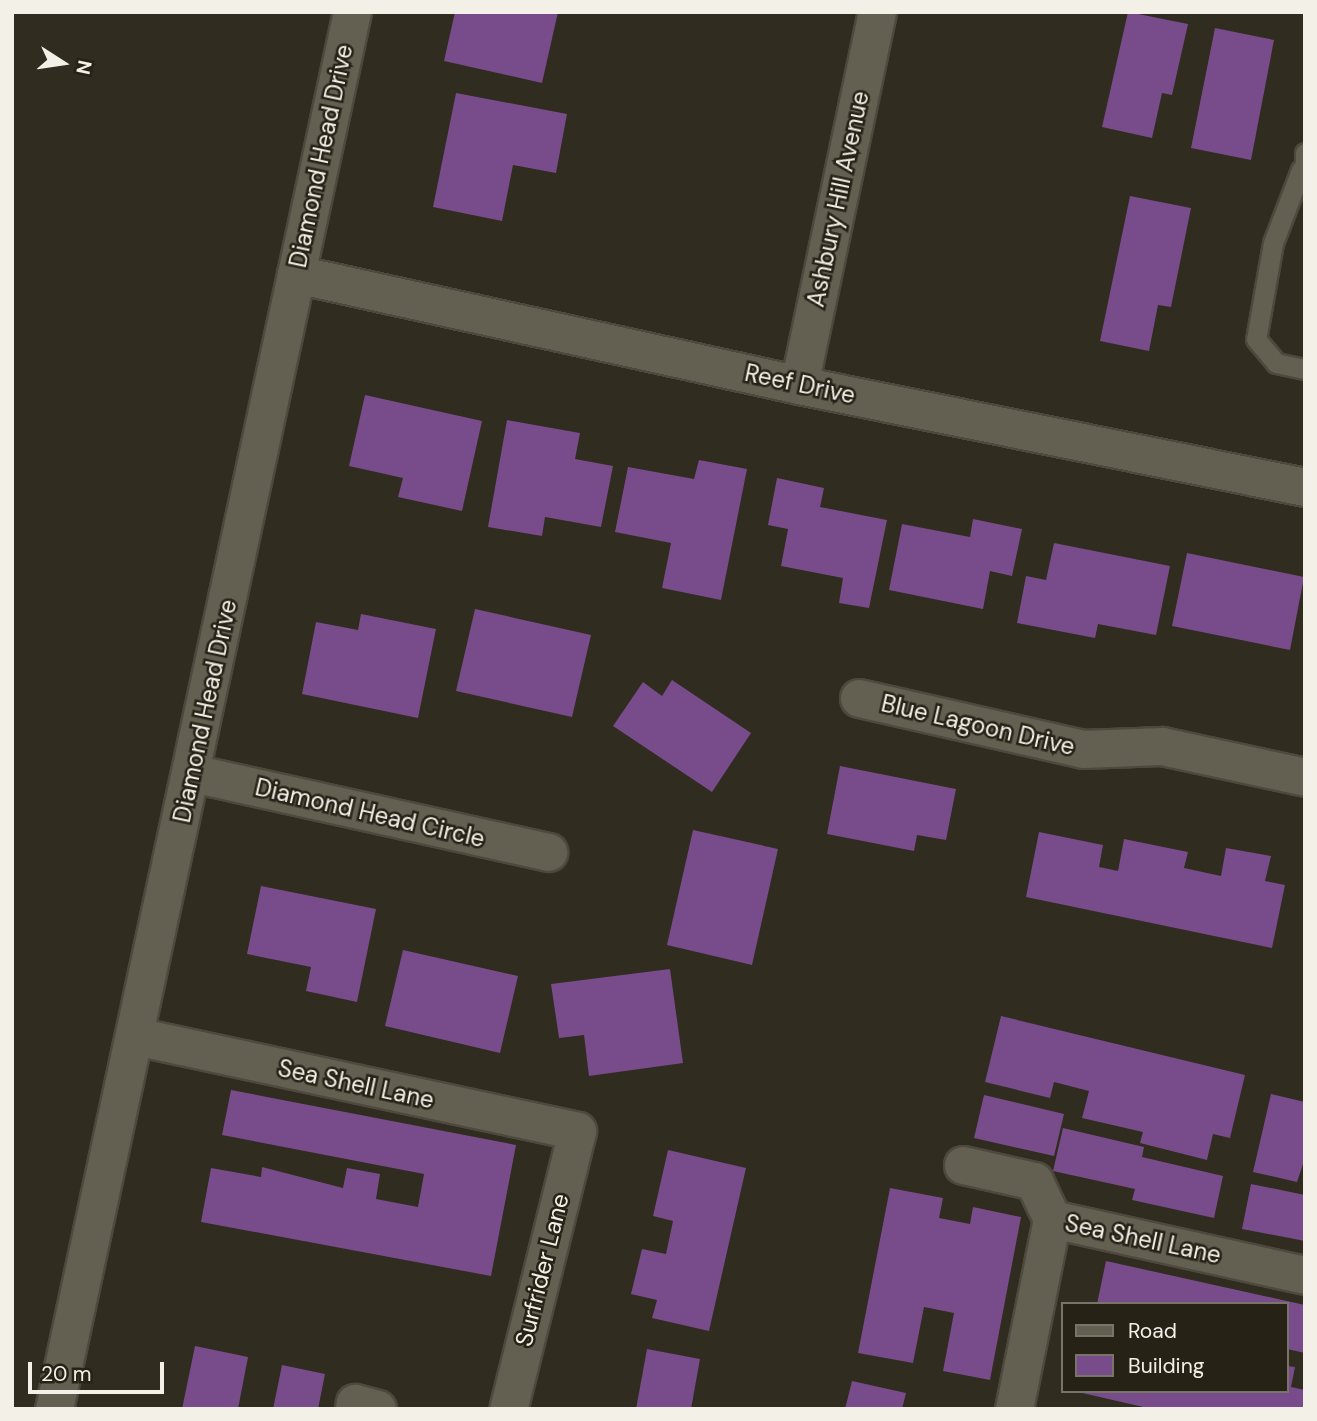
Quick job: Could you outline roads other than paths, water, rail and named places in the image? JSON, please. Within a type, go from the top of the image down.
[{"type":"street","name":"Diamond Head Drive","points":[[54,1409],[192,773],[352,12]]},
{"type":"street","name":"Ashbury Hill Avenue","points":[[799,385],[877,12]]},
{"type":"street","name":"Reef Drive","points":[[296,274],[799,385],[1305,487]]},
{"type":"street","name":"Blue Lagoon Drive","points":[[859,698],[1083,749],[1162,746],[1305,777]]},
{"type":"street","name":"Diamond Head Circle","points":[[192,773],[548,852]]},
{"type":"street","name":"Sea Shell Lane","points":[[135,1036],[577,1131]]},
{"type":"street","name":"Surfrider Lane","points":[[508,1409],[577,1131]]},
{"type":"street","name":"Sea Shell Lane","points":[[963,1165],[1034,1181],[1052,1219],[1305,1275]]},
{"type":"street","points":[[1014,1409],[1052,1219]]},
{"type":"street","points":[[354,1409],[355,1403],[377,1409]]},
{"type":"lane","points":[[1304,165],[1273,243],[1256,340],[1276,363],[1305,369]]}]
